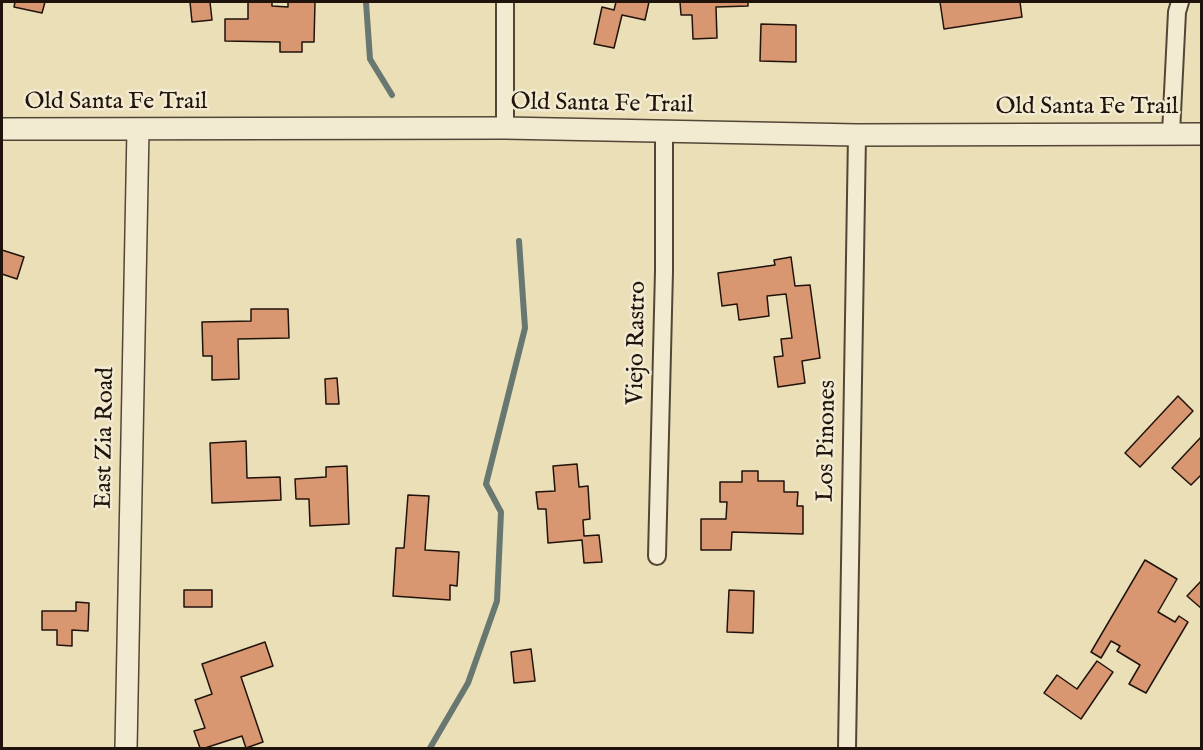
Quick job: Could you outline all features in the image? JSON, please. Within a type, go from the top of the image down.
[{"type":"street","points":[[505,2],[505,128]]},
{"type":"street","points":[[1171,134],[1177,12],[1180,2]]},
{"type":"street","name":"Old Santa Fe Trail","points":[[2,129],[505,128],[857,135],[1202,134]]},
{"type":"street","name":"East Zia Road","points":[[126,748],[138,129]]},
{"type":"street","name":"Viejo Rastro","points":[[657,556],[664,271],[664,131]]},
{"type":"street","name":"Los Pinones","points":[[847,748],[857,135]]},
{"type":"building","points":[[15,2],[45,2],[42,13],[14,7]]},
{"type":"building","points":[[190,2],[210,2],[212,20],[192,22]]},
{"type":"building","points":[[248,2],[272,2],[272,6],[288,7],[288,2],[315,2],[314,42],[302,42],[302,52],[280,52],[280,42],[225,41],[225,19],[248,19]]},
{"type":"building","points":[[616,2],[649,2],[645,20],[622,15],[614,48],[594,44],[602,7],[614,10]]},
{"type":"building","points":[[680,2],[748,2],[748,6],[716,7],[717,38],[693,39],[692,15],[681,15]]},
{"type":"building","points":[[940,2],[1020,2],[1022,17],[944,29]]},
{"type":"building","points":[[761,24],[796,25],[796,62],[760,61]]},
{"type":"building","points":[[2,250],[24,257],[17,279],[2,274]]},
{"type":"building","points":[[791,257],[795,286],[810,285],[820,358],[802,361],[805,383],[778,387],[774,357],[783,356],[781,339],[792,338],[786,294],[767,296],[769,316],[739,320],[737,304],[722,306],[718,273],[775,265],[774,260]]},
{"type":"building","points":[[251,309],[288,309],[289,338],[238,339],[239,379],[212,380],[212,356],[203,356],[202,322],[251,321]]},
{"type":"building","points":[[337,378],[339,404],[326,404],[325,379]]},
{"type":"building","points":[[1178,396],[1193,411],[1140,467],[1125,453]]},
{"type":"building","points":[[1202,436],[1202,474],[1191,485],[1172,468]]},
{"type":"building","points":[[246,441],[247,478],[280,477],[281,500],[212,503],[210,443]]},
{"type":"building","points":[[577,464],[579,487],[588,486],[590,519],[583,520],[584,536],[599,535],[602,562],[584,563],[582,540],[548,543],[546,509],[538,509],[536,492],[555,491],[553,466]]},
{"type":"building","points":[[347,466],[349,524],[310,526],[309,499],[296,499],[295,479],[326,477],[326,467]]},
{"type":"building","points":[[742,471],[758,471],[758,481],[784,481],[784,492],[798,492],[797,506],[803,506],[803,534],[732,532],[731,550],[701,550],[701,519],[726,519],[727,502],[720,502],[720,482],[742,482]]},
{"type":"building","points":[[408,495],[429,496],[425,550],[459,552],[457,586],[450,585],[450,600],[393,596],[396,548],[404,548]]},
{"type":"building","points":[[1145,560],[1177,579],[1158,612],[1175,622],[1179,616],[1188,622],[1146,693],[1129,684],[1140,665],[1117,651],[1120,646],[1111,641],[1101,658],[1091,652]]},
{"type":"building","points":[[1202,580],[1202,609],[1187,596]]},
{"type":"building","points":[[184,590],[212,590],[212,607],[184,607]]},
{"type":"building","points":[[729,590],[754,591],[753,633],[727,632]]},
{"type":"building","points":[[76,602],[89,603],[88,631],[72,630],[72,646],[57,645],[57,630],[42,630],[42,611],[76,611]]},
{"type":"building","points":[[265,642],[273,666],[241,677],[263,742],[246,748],[242,736],[200,748],[194,731],[205,728],[195,700],[212,694],[202,664]]},
{"type":"building","points":[[531,649],[535,681],[514,683],[511,652]]},
{"type":"building","points":[[1097,661],[1113,672],[1081,719],[1044,693],[1057,675],[1077,689]]},
{"type":"waterway","points":[[366,2],[370,59],[392,95]]},
{"type":"waterway","points":[[430,748],[468,683],[497,601],[501,512],[486,484],[525,328],[519,241]]}]
